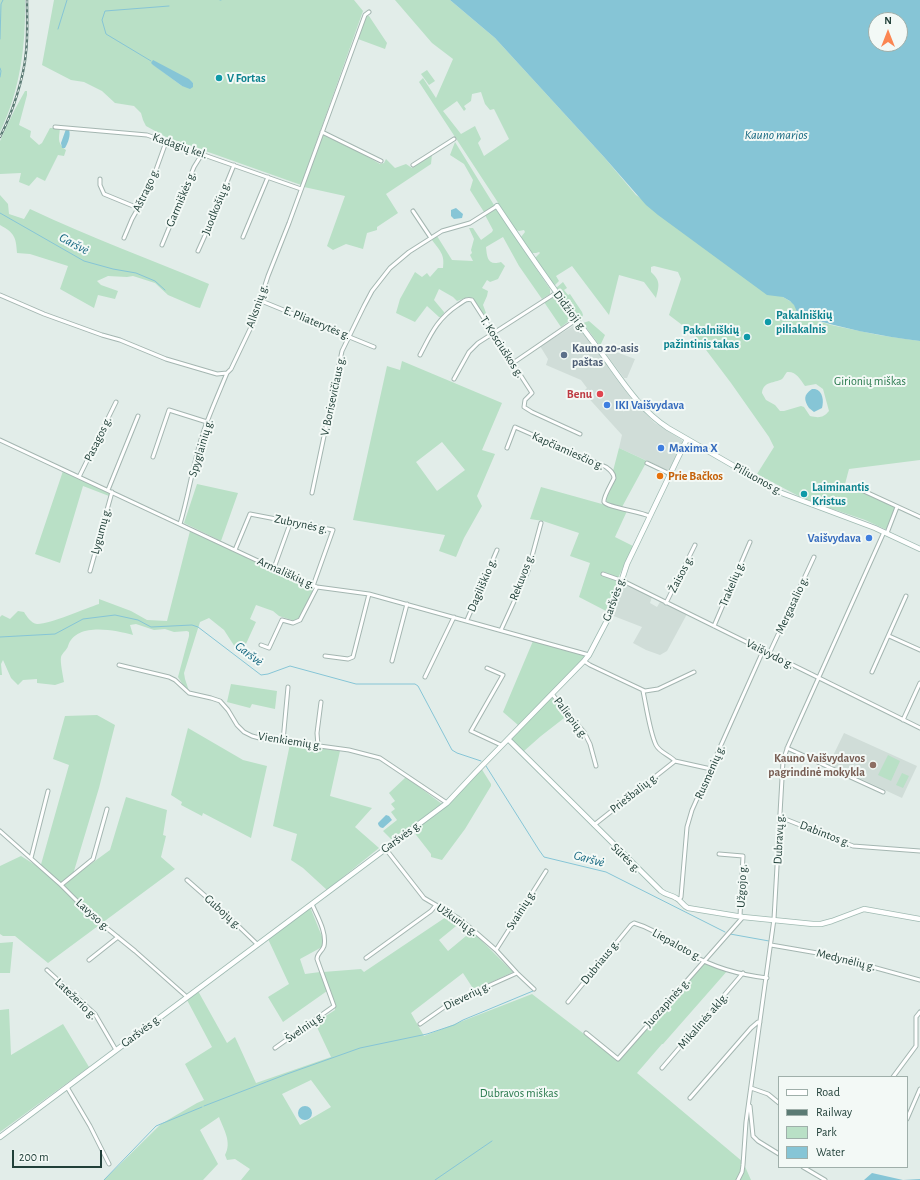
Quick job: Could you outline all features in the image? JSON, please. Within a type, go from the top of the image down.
[{"type":"main road","name":"Didžioji g.","points":[[497,206],[523,246],[576,320],[644,408],[664,425],[687,439]]},
{"type":"main road","name":"Garšvės g.","points":[[0,1137],[447,803],[589,655],[611,613],[626,564],[687,439]]},
{"type":"main road","name":"Piliuonos g.","points":[[687,439],[779,492],[886,533],[920,549]]},
{"type":"main road","name":"Sūrės g.","points":[[508,739],[661,891],[679,900],[688,908],[742,916],[821,924],[864,909],[920,919]]},
{"type":"street","name":"Alksnių g.","points":[[227,373],[232,369],[252,324],[259,300],[289,223],[365,15],[369,12]]},
{"type":"street","name":"Kadagių kel.","points":[[55,127],[140,133],[301,188]]},
{"type":"street","points":[[322,132],[381,161]]},
{"type":"street","points":[[413,165],[454,139]]},
{"type":"street","name":"Aštrago g.","points":[[124,238],[138,208],[146,196],[166,142]]},
{"type":"street","name":"Garmiškės g.","points":[[162,245],[194,166],[202,154]]},
{"type":"street","name":"Juodkošių g.","points":[[198,251],[234,165]]},
{"type":"street","points":[[243,237],[268,177]]},
{"type":"street","points":[[100,179],[100,185],[104,194],[138,208]]},
{"type":"street","name":"V. Borisevičiaus g.","points":[[312,493],[342,351],[364,306],[386,273],[405,255],[442,231],[470,223],[497,206]]},
{"type":"street","points":[[413,211],[430,238]]},
{"type":"street","points":[[454,379],[469,352],[478,343],[556,292]]},
{"type":"street","points":[[0,295],[44,314],[120,340],[166,359],[217,374],[227,373]]},
{"type":"street","name":"E. Pliaterytės g.","points":[[259,300],[374,347]]},
{"type":"street","name":"T. Kosciuškos g.","points":[[420,355],[433,329],[439,321],[466,300],[472,300],[532,393],[525,400],[524,407],[580,434]]},
{"type":"street","points":[[513,364],[576,320]]},
{"type":"street","name":"Spyglainių g.","points":[[180,524],[186,504],[189,485],[207,422],[227,373]]},
{"type":"street","name":"Pasagos g.","points":[[80,476],[116,402]]},
{"type":"street","points":[[153,457],[170,410],[207,422]]},
{"type":"street","points":[[108,490],[138,416]]},
{"type":"street","name":"Kapčiamiesčio g.","points":[[506,448],[515,427],[606,467],[614,475],[614,478],[605,496],[605,503],[613,507],[644,513],[649,516]]},
{"type":"street","name":"Armališkių g.","points":[[0,440],[80,476],[315,587],[369,594],[589,655]]},
{"type":"street","points":[[647,463],[670,474]]},
{"type":"street","points":[[855,487],[920,517]]},
{"type":"street","name":"Lygumų g.","points":[[90,571],[112,492]]},
{"type":"street","name":"Dubravų g.","points":[[738,1180],[742,1172],[743,1165],[746,1122],[774,919],[783,761],[787,748],[897,507]]},
{"type":"street","name":"Zubrynės g.","points":[[235,550],[250,514],[333,530],[315,587]]},
{"type":"street","points":[[274,568],[291,521]]},
{"type":"street","name":"Rekuvos g.","points":[[501,630],[528,570],[541,523]]},
{"type":"street","name":"Trakelių g.","points":[[714,626],[750,542]]},
{"type":"street","name":"Žaisos g.","points":[[666,603],[695,545]]},
{"type":"street","name":"Dagiliškio g.","points":[[467,620],[497,550]]},
{"type":"street","name":"Mergasalio g.","points":[[770,654],[814,557]]},
{"type":"street","name":"Vaišvydo g.","points":[[603,574],[621,580],[920,728]]},
{"type":"street","points":[[261,645],[269,648],[282,620],[293,623],[300,620],[315,587]]},
{"type":"street","points":[[325,656],[348,659],[353,657],[369,594]]},
{"type":"street","points":[[872,672],[906,596]]},
{"type":"street","points":[[392,662],[407,604]]},
{"type":"street","points":[[425,677],[454,617]]},
{"type":"street","points":[[889,636],[920,650]]},
{"type":"street","name":"Rusmenių g.","points":[[679,900],[681,897],[687,827],[692,810],[712,769],[763,651]]},
{"type":"street","points":[[584,661],[643,691],[654,690],[694,672]]},
{"type":"street","name":"Vienkiemių g.","points":[[119,665],[169,677],[175,680],[189,694],[220,701],[228,710],[237,725],[244,732],[263,739],[370,754],[380,758],[447,803]]},
{"type":"street","points":[[487,668],[503,675],[471,731],[501,745]]},
{"type":"street","points":[[903,720],[920,683]]},
{"type":"street","points":[[283,741],[288,687]]},
{"type":"street","points":[[643,691],[649,721],[656,745],[660,750],[675,761],[712,769]]},
{"type":"street","name":"Paliepių g.","points":[[552,694],[584,732],[590,744],[596,766]]},
{"type":"street","points":[[318,746],[317,733],[321,702]]},
{"type":"street","points":[[787,748],[883,792]]},
{"type":"street","name":"Priešbalių g.","points":[[594,825],[675,761]]},
{"type":"street","points":[[31,858],[48,791]]},
{"type":"street","points":[[62,885],[93,859],[108,809]]},
{"type":"street","name":"Dabintos g.","points":[[780,817],[853,846],[920,852]]},
{"type":"street","name":"Lavyso g.","points":[[0,832],[62,885],[93,917],[187,997]]},
{"type":"street","name":"Užkurių g.","points":[[385,848],[424,898],[458,918],[496,950],[534,989]]},
{"type":"street","name":"Užgojo g.","points":[[719,854],[743,856],[742,916]]},
{"type":"street","name":"Svainių g.","points":[[496,950],[546,871]]},
{"type":"street","name":"Gubojų g.","points":[[187,880],[258,944]]},
{"type":"street","name":"Švelnių g.","points":[[275,1048],[334,1006],[317,960],[318,954],[323,948],[325,938],[312,904]]},
{"type":"street","points":[[366,958],[431,911],[436,905]]},
{"type":"street","name":"Juozapinės g.","points":[[586,1033],[618,1059],[705,961],[742,916]]},
{"type":"street","name":"Liepaloto g.","points":[[634,923],[652,931],[691,955],[705,961],[743,973],[767,978]]},
{"type":"street","name":"Dubriaus g.","points":[[568,1002],[630,925],[634,923]]},
{"type":"street","points":[[89,960],[118,937]]},
{"type":"street","name":"Medynėlių g.","points":[[771,945],[829,955],[920,980]]},
{"type":"street","name":"Latežerio g.","points":[[46,970],[95,1014],[116,1050]]},
{"type":"street","name":"Dieverių g.","points":[[420,1024],[450,1002],[517,973]]},
{"type":"street","name":"Mikalinės aklg.","points":[[662,1068],[743,973]]},
{"type":"street","points":[[894,1076],[916,1046],[916,1016],[920,1012]]},
{"type":"street","points":[[690,1098],[751,1028],[760,1022]]},
{"type":"street","points":[[67,1086],[90,1126],[109,1164]]},
{"type":"street","points":[[751,1088],[768,1094],[778,1102]]},
{"type":"street","points":[[908,1117],[920,1089]]},
{"type":"street","points":[[749,1102],[753,1136],[758,1141],[778,1153]]},
{"type":"street","points":[[805,1168],[825,1180]]},
{"type":"shaded area","points":[[577,325],[645,413],[655,423],[682,440],[683,443],[670,470],[619,448],[622,435],[583,392],[587,388],[581,380],[546,365],[548,359],[540,346]]},
{"type":"shaded area","points":[[600,346],[635,359],[627,378],[624,378]]},
{"type":"shaded area","points":[[622,584],[652,597],[650,603],[657,607],[660,602],[687,614],[667,651],[660,655],[633,643],[642,627],[611,615]]},
{"type":"shaded area","name":"Kauno Vaišvydavos pagrindinė mokykla","points":[[844,733],[917,766],[902,798],[829,764]]},
{"type":"green space","points":[[0,0],[25,0],[25,17],[23,51],[17,84],[7,116],[0,132]]},
{"type":"green space","name":"V Fortas","points":[[54,0],[354,0],[363,11],[301,185],[166,137],[146,126],[141,113],[134,106],[115,103],[102,91],[84,82],[71,80],[42,65]],"holes":[[[151,63],[193,83],[193,87],[182,86]]]},
{"type":"green space","name":"Girionių miškas","points":[[395,0],[450,0],[495,38],[604,157],[636,195],[793,303],[802,316],[831,325],[879,335],[920,341],[920,460],[849,469],[845,484],[894,506],[895,510],[887,530],[865,520],[806,500],[757,474],[774,447],[769,437],[731,383],[694,334],[669,315],[681,279],[678,272],[654,266],[651,267],[651,272],[658,281],[656,298],[644,282],[619,275],[609,315],[572,266],[556,276],[559,281],[554,286],[535,258],[540,253],[531,253],[521,237],[525,232],[524,230],[516,230],[419,82],[423,78],[436,98],[453,59],[432,43]],"holes":[[[481,92],[485,104],[490,110],[494,109],[509,139],[484,156],[478,143],[481,139],[475,126],[461,134],[443,111],[457,101],[464,111],[466,109],[464,106],[471,101],[472,94]],[[787,372],[795,374],[805,386],[816,384],[823,389],[829,411],[825,415],[821,417],[810,416],[804,407],[801,406],[780,411],[775,405],[766,400],[762,393],[764,387],[783,378]]]},
{"type":"green space","points":[[366,16],[369,16],[387,43],[385,49],[358,39]]},
{"type":"green space","points":[[427,70],[435,81],[429,85],[421,74]]},
{"type":"green space","points":[[25,91],[27,91],[27,95],[19,125],[31,131],[30,137],[39,145],[42,143],[50,128],[60,128],[60,143],[66,150],[64,156],[58,155],[45,181],[37,177],[29,186],[19,182],[21,173],[0,174],[0,141]]},
{"type":"green space","points":[[323,135],[363,154],[380,164],[384,163],[386,159],[395,168],[406,164],[412,168],[432,154],[431,164],[386,194],[398,213],[377,227],[377,230],[367,233],[363,249],[346,244],[333,250],[327,246],[345,196],[304,187]]},
{"type":"green space","points":[[455,142],[494,205],[484,212],[470,190],[473,180],[464,164],[450,155]]},
{"type":"green space","points":[[0,195],[8,204],[9,214],[24,219],[30,209],[209,284],[200,308],[168,295],[155,283],[133,276],[108,276],[97,281],[101,285],[118,291],[115,299],[98,295],[94,308],[60,289],[68,266],[30,254],[17,253],[15,239],[8,230],[0,225]]},
{"type":"green space","points":[[496,209],[550,289],[550,294],[542,299],[519,266],[503,237],[486,247],[488,258],[491,262],[501,262],[505,266],[498,279],[490,282],[487,280],[482,288],[488,291],[483,305],[486,313],[484,315],[472,298],[468,297],[457,301],[439,289],[434,300],[444,312],[441,317],[439,317],[427,306],[415,322],[396,313],[400,299],[415,272],[422,277],[427,273],[430,277],[438,268],[443,268],[443,256],[432,240],[437,236],[452,260],[473,261],[470,255],[472,253],[471,250],[474,239],[469,228],[473,228],[481,240],[493,230],[485,215]]},
{"type":"green space","points":[[563,282],[567,288],[564,290],[568,295],[570,294],[582,312],[583,315],[581,319],[579,319],[556,288]]},
{"type":"green space","points":[[554,297],[570,315],[569,321],[561,327],[544,302]]},
{"type":"green space","points":[[589,321],[605,335],[600,346],[583,323]]},
{"type":"green space","points":[[402,361],[502,403],[482,450],[495,454],[477,496],[482,506],[464,538],[456,557],[439,551],[445,535],[353,520],[387,366],[400,370]],"holes":[[[442,442],[465,470],[437,491],[416,462]]]},
{"type":"green space","points":[[619,448],[647,461],[622,507],[608,504],[606,500],[615,478],[613,471]]},
{"type":"green space","points":[[63,471],[111,492],[109,496],[83,486],[60,563],[35,554]]},
{"type":"green space","points":[[197,484],[238,493],[221,541],[184,523]]},
{"type":"green space","points":[[541,487],[627,511],[615,537],[633,546],[619,576],[615,595],[608,612],[579,597],[590,563],[570,556],[579,533],[543,521],[530,519]]},
{"type":"green space","points":[[190,531],[314,589],[298,620],[295,621],[279,616],[273,611],[256,605],[250,619],[256,622],[245,646],[254,654],[235,647],[224,630],[209,618],[200,622],[184,673],[189,691],[187,691],[178,677],[189,632],[174,632],[165,629],[154,630],[136,624],[130,625],[133,635],[116,631],[96,630],[79,633],[72,638],[61,657],[64,682],[55,685],[37,683],[37,679],[23,680],[18,685],[11,678],[3,660],[1,664],[2,675],[0,675],[0,617],[2,615],[10,619],[18,611],[24,612],[33,622],[42,624],[99,604],[99,599],[131,611],[147,620],[167,621]]},
{"type":"green space","points":[[533,641],[583,655],[585,657],[518,725],[503,712]]},
{"type":"green space","points":[[231,684],[277,691],[275,709],[252,704],[250,708],[227,702]]},
{"type":"green space","points":[[552,696],[568,715],[524,751],[512,740],[513,736]]},
{"type":"green space","points":[[97,715],[115,725],[99,788],[74,871],[77,874],[110,850],[126,797],[167,810],[163,835],[166,836],[161,857],[175,869],[48,963],[15,936],[3,936],[0,934],[0,866],[21,856],[40,868],[69,765],[53,759],[65,716]]},
{"type":"green space","points":[[188,728],[243,760],[267,766],[251,838],[203,813],[202,816],[181,805],[182,802],[171,795]]},
{"type":"green space","points":[[290,744],[340,751],[330,796],[372,808],[355,827],[379,848],[327,890],[303,868],[291,860],[297,834],[273,826]]},
{"type":"green space","points":[[888,755],[900,761],[891,781],[878,775]]},
{"type":"green space","points":[[481,768],[491,786],[465,829],[442,860],[431,857],[431,854],[413,831],[442,810],[454,799]]},
{"type":"green space","points":[[902,773],[909,776],[903,788],[896,785]]},
{"type":"green space","points":[[406,777],[442,804],[392,840],[383,831],[397,820],[391,812],[395,809],[391,804],[395,801],[389,793]]},
{"type":"green space","points":[[310,907],[323,939],[322,947],[300,959],[305,974],[320,972],[327,991],[283,1022],[268,997],[289,984],[268,939]]},
{"type":"green space","name":"Dubravos miškas","points":[[449,915],[461,922],[439,940],[448,951],[472,931],[513,972],[474,990],[463,973],[411,1013],[424,1036],[532,994],[618,1060],[705,963],[728,970],[637,1073],[743,1162],[751,1180],[241,1180],[250,1169],[235,1159],[227,1160],[225,1155],[228,1145],[225,1131],[219,1117],[200,1130],[218,1164],[203,1180],[104,1180],[161,1124],[204,1100],[185,1064],[212,1047],[187,1000],[198,991],[227,1043],[235,1037],[256,1083],[331,1057],[315,1023],[335,1010],[335,1005],[323,972],[361,969],[364,972]],"holes":[[[311,1080],[331,1107],[300,1125],[282,1094]]]},
{"type":"green space","points":[[13,942],[10,973],[0,973],[0,943]]},
{"type":"green space","points":[[9,1009],[11,1055],[63,1024],[89,1067],[0,1132],[0,1010]]},
{"type":"water","name":"Kauno marios","points":[[450,0],[920,0],[920,341],[860,331],[798,314],[794,305],[790,301],[783,297],[767,295],[658,215],[646,205],[495,38]]},
{"type":"water","points":[[153,60],[189,79],[193,83],[193,87],[190,89],[182,86],[153,65],[151,63]]},
{"type":"water","points":[[66,129],[70,132],[69,137],[65,148],[62,148],[61,143]]},
{"type":"water","points":[[456,208],[463,214],[462,218],[454,219],[451,216],[451,210]]},
{"type":"water","points":[[812,389],[818,390],[823,399],[822,408],[814,412],[809,408],[805,400],[807,393]]},
{"type":"water","points":[[386,815],[392,820],[382,828],[378,825],[378,823]]},
{"type":"water","points":[[305,1106],[310,1108],[312,1113],[310,1118],[305,1120],[300,1118],[298,1113],[300,1108]]},
{"type":"water","points":[[872,1173],[903,1180],[864,1180]]},
{"type":"waterway","points":[[0,39],[1,4],[3,0]]},
{"type":"waterway","points":[[58,29],[67,0]]},
{"type":"waterway","points":[[151,61],[106,34],[102,20],[105,11],[169,6]]},
{"type":"waterway","name":"Garšvė","points":[[0,68],[0,77]]},
{"type":"waterway","name":"Garšvė","points":[[0,213],[84,261],[113,269],[136,273],[155,281],[165,290]]},
{"type":"waterway","name":"Garšvė","points":[[0,637],[55,634],[83,619],[115,615],[138,620],[151,627],[192,625],[198,627],[261,675],[290,666],[356,684],[415,684],[418,686],[452,750],[481,761]]},
{"type":"waterway","name":"Garšvė","points":[[486,766],[544,857],[606,872],[725,932]]},
{"type":"waterway","name":"Garšvė","points":[[730,934],[769,941]]},
{"type":"waterway","points":[[204,1106],[360,1048],[427,1034],[454,1025],[533,991]]},
{"type":"waterway","points":[[104,1180],[156,1126],[202,1107]]},
{"type":"waterway","points":[[435,1180],[492,1141]]},
{"type":"railway","points":[[0,137],[13,107],[23,73],[27,39],[27,0]]},
{"type":"place","name":"V Fortas","points":[[219,78]]},
{"type":"place","name":"Pakalniškių piliakalnis","points":[[768,322]]},
{"type":"place","name":"Pakalniškių pažintinis takas","points":[[747,337]]},
{"type":"place","name":"Kauno 20-asis paštas","points":[[564,355]]},
{"type":"place","name":"Benu","points":[[600,394]]},
{"type":"place","name":"IKI Vaišvydava","points":[[607,405]]},
{"type":"place","name":"Maxima X","points":[[661,448]]},
{"type":"place","name":"Prie Bačkos","points":[[660,476]]},
{"type":"place","name":"Laiminantis Kristus","points":[[804,494]]},
{"type":"place","name":"Vaišvydava","points":[[869,538]]},
{"type":"place","name":"Kauno Vaišvydavos pagrindinė mokykla","points":[[873,765]]}]
